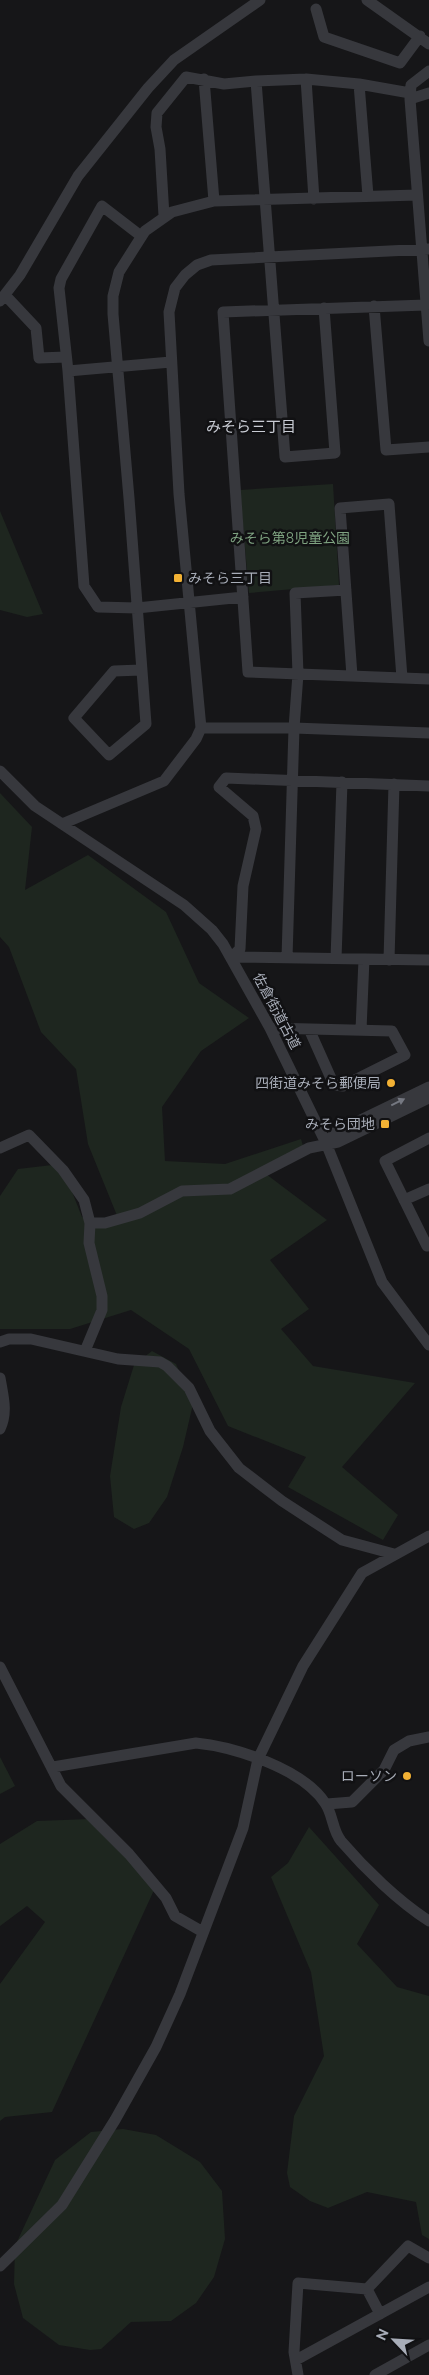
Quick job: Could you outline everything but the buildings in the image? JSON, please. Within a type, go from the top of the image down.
[{"type":"street","points":[[66,357],[39,358],[36,328],[3,298],[20,275],[78,176],[148,88],[174,60],[260,0]]},
{"type":"street","points":[[316,9],[324,37],[400,63],[425,40],[367,0]]},
{"type":"street","points":[[429,71],[411,85],[410,96],[417,195],[426,249],[426,305],[429,341]]},
{"type":"street","points":[[164,216],[160,149],[156,127],[157,113],[186,77],[224,84],[306,79],[358,84],[410,96],[429,92]]},
{"type":"street","points":[[204,79],[214,201]]},
{"type":"street","points":[[306,79],[314,199]]},
{"type":"street","points":[[256,81],[270,257],[272,310],[285,457],[335,453],[324,308]]},
{"type":"street","points":[[358,84],[368,196]]},
{"type":"street","points":[[141,670],[114,671],[74,718],[109,755],[146,724],[112,314],[115,283],[125,261],[141,236],[164,216],[182,208],[214,201],[417,195]]},
{"type":"street","points":[[141,236],[102,206],[64,274],[59,288],[68,371],[84,586],[98,607],[137,608],[243,597]]},
{"type":"street","points":[[62,824],[164,781],[196,739],[201,728],[187,602],[171,362],[170,301],[175,288],[184,275],[197,265],[211,260],[426,249]]},
{"type":"street","points":[[426,305],[223,312],[248,672],[429,679]]},
{"type":"street","points":[[374,306],[386,450],[429,447]]},
{"type":"street","points":[[68,371],[171,362]]},
{"type":"street","points":[[352,676],[340,508],[389,504],[402,678]]},
{"type":"street","points":[[287,958],[294,780],[294,728],[298,674],[295,594],[346,590]]},
{"type":"street","points":[[201,728],[294,728],[429,733]]},
{"type":"street","name":"佐倉街道古道","points":[[0,771],[35,806],[184,905],[212,930],[232,958],[270,1028],[326,1143],[379,1277],[404,1314],[429,1344]]},
{"type":"street","points":[[232,958],[240,949],[242,886],[256,829],[253,816],[219,787],[226,778],[429,786]]},
{"type":"street","points":[[336,959],[342,782]]},
{"type":"street","points":[[389,960],[394,784]]},
{"type":"street","points":[[232,958],[429,960]]},
{"type":"street","points":[[362,1030],[364,959]]},
{"type":"street","points":[[270,1028],[362,1030],[392,1032],[405,1055],[343,1086],[334,1085],[309,1029]]},
{"type":"street","points":[[326,1143],[336,1132],[429,1087]]},
{"type":"street","points":[[90,1223],[105,1224],[140,1213],[182,1191],[230,1189],[309,1148],[338,1142],[429,1098]]},
{"type":"street","points":[[0,1148],[29,1135],[63,1170],[84,1200],[90,1223],[90,1248],[102,1296],[102,1310],[84,1351]]},
{"type":"street","points":[[429,1138],[385,1161],[427,1246],[429,1245]]},
{"type":"street","points":[[404,1200],[429,1189]]},
{"type":"street","points":[[0,1342],[9,1339],[32,1339],[118,1359],[160,1362],[167,1366],[189,1388],[210,1431],[239,1468],[282,1501],[342,1540],[394,1554]]},
{"type":"street","points":[[0,1378],[5,1410],[4,1420],[0,1429]]},
{"type":"street","points":[[0,2266],[62,2205],[115,2120],[156,2047],[180,1994],[243,1828],[258,1759],[303,1666],[338,1608],[362,1573],[429,1536]]},
{"type":"street","points":[[0,1667],[4,1684],[53,1768],[61,1786],[129,1854],[166,1898],[175,1916],[202,1932]]},
{"type":"street","points":[[327,1804],[352,1802],[384,1770],[394,1750],[409,1740],[429,1737]]},
{"type":"street","points":[[53,1768],[196,1743],[209,1744],[258,1759],[301,1779],[318,1793],[327,1804],[340,1840],[394,1894],[429,1921]]},
{"type":"street","points":[[367,2289],[408,2246],[429,2258]]},
{"type":"street","points":[[298,2375],[296,2360],[298,2283],[367,2289]]},
{"type":"street","points":[[296,2360],[429,2287]]},
{"type":"street","points":[[367,2289],[380,2314]]},
{"type":"street","points":[[375,2375],[429,2345]]},
{"type":"green space","name":"みそら第8児童公園","points":[[333,484],[339,585],[249,593],[240,490]]},
{"type":"green space","points":[[0,511],[43,614],[27,617],[0,610]]},
{"type":"green space","points":[[0,793],[32,827],[25,890],[88,855],[166,912],[199,983],[249,1018],[201,1051],[162,1107],[165,1161],[225,1164],[301,1139],[304,1149],[262,1171],[327,1220],[270,1260],[309,1309],[281,1329],[313,1366],[415,1383],[342,1467],[398,1515],[383,1540],[288,1487],[306,1457],[228,1426],[189,1349],[131,1310],[70,1329],[0,1329],[0,1196],[18,1169],[61,1164],[82,1217],[120,1223],[88,1144],[76,1069],[41,1032],[9,947],[0,937]]},
{"type":"green space","points":[[152,1351],[176,1364],[193,1404],[183,1447],[167,1497],[149,1523],[134,1529],[114,1517],[110,1476],[121,1407],[134,1365]]},
{"type":"green space","points":[[0,1757],[15,1786],[0,1794]]},
{"type":"green space","points":[[90,1819],[155,1888],[52,2112],[5,2117],[0,2121],[0,1984],[45,1922],[27,1906],[0,1926],[0,1844],[37,1821]]},
{"type":"green space","points":[[309,1827],[379,1905],[357,1944],[397,1987],[429,1996],[429,2239],[422,2235],[416,2202],[367,2192],[328,2208],[310,2201],[290,2187],[287,2173],[294,2116],[324,2056],[311,1972],[271,1877],[288,1863]]},
{"type":"green space","points":[[123,2129],[156,2135],[200,2162],[222,2191],[225,2239],[214,2277],[196,2303],[171,2321],[131,2322],[101,2349],[90,2350],[59,2345],[23,2318],[14,2284],[15,2246],[55,2160],[91,2132]]},
{"type":"place","name":"みそら三丁目","points":[[178,578]]},
{"type":"place","name":"四街道みそら郵便局","points":[[391,1083]]},
{"type":"place","name":"みそら団地","points":[[385,1124]]},
{"type":"place","name":"ローソン","points":[[407,1776]]},
{"type":"district","name":"みそら三丁目","points":[[251,427]]}]
